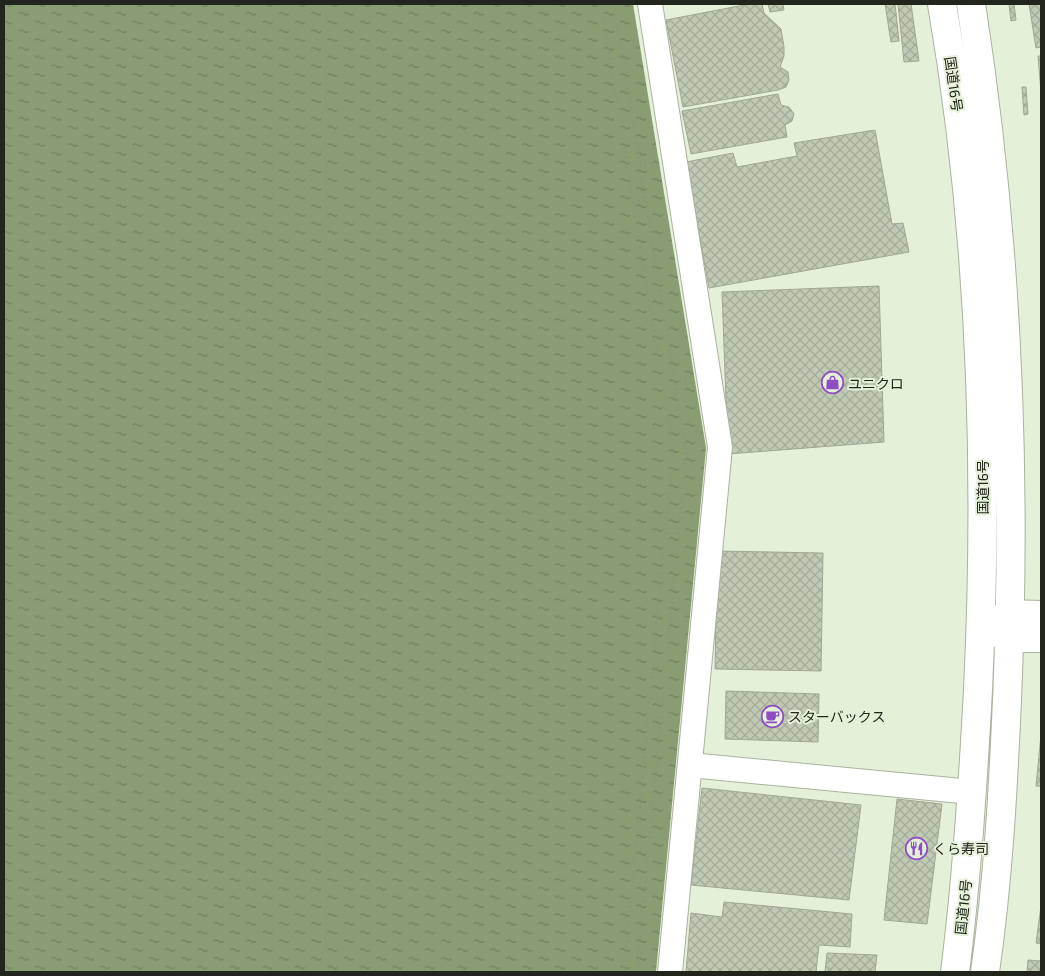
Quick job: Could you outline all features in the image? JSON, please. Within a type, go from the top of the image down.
[{"type":"main road","name":"国道16号","points":[[942,4],[953,75],[963,163],[976,313],[982,460],[982,627],[968,856],[955,972]]},
{"type":"main road","name":"国道16号","points":[[971,4],[990,136],[1004,288],[1011,465],[1010,626],[999,837],[986,972]]},
{"type":"main road","points":[[982,627],[1010,626],[1041,614]]},
{"type":"main road","points":[[1010,626],[1041,638]]},
{"type":"street","points":[[650,4],[720,447],[670,972]]},
{"type":"street","points":[[690,765],[972,792]]},
{"type":"path","points":[[602,4],[673,450],[624,972]]},
{"type":"path","points":[[614,4],[686,450],[637,972]]},
{"type":"path","points":[[616,16],[628,14]]},
{"type":"path","points":[[634,203],[646,201]]},
{"type":"path","points":[[675,382],[687,380]]},
{"type":"path","points":[[665,397],[677,395]]},
{"type":"path","points":[[653,666],[666,667]]},
{"type":"path","points":[[636,850],[648,852]]},
{"type":"water","points":[[4,4],[633,4],[706,448],[656,972],[4,972]]},
{"type":"building","points":[[749,4],[762,4],[764,13],[781,29],[784,56],[780,67],[788,72],[789,80],[786,87],[683,107],[666,20]]},
{"type":"building","points":[[768,4],[783,4],[784,10],[770,12]]},
{"type":"building","points":[[885,4],[895,4],[899,41],[891,42]]},
{"type":"building","points":[[898,4],[911,4],[919,61],[904,62]]},
{"type":"building","points":[[1009,4],[1014,4],[1016,20],[1011,21]]},
{"type":"building","points":[[1029,4],[1041,4],[1041,47],[1036,48]]},
{"type":"building","points":[[1038,56],[1041,56],[1041,92]]},
{"type":"building","points":[[1022,87],[1026,87],[1028,114],[1024,115]]},
{"type":"building","points":[[778,94],[781,105],[789,107],[794,114],[792,121],[785,125],[787,137],[691,154],[682,111]]},
{"type":"building","points":[[875,130],[892,224],[903,223],[909,252],[709,288],[686,162],[733,153],[737,167],[797,156],[794,143]]},
{"type":"building","points":[[879,286],[884,442],[728,454],[722,292]]},
{"type":"building","points":[[717,551],[823,553],[821,671],[715,669]]},
{"type":"building","name":"スターバックス","points":[[726,691],[819,694],[818,742],[725,739]]},
{"type":"building","points":[[1041,735],[1041,786],[1036,786]]},
{"type":"building","points":[[702,788],[861,805],[849,900],[691,885]]},
{"type":"building","points":[[897,799],[942,804],[927,924],[884,920]]},
{"type":"building","points":[[724,902],[852,914],[850,947],[819,945],[816,972],[686,972],[691,913],[722,917]]},
{"type":"building","points":[[1041,906],[1041,944],[1036,943]]},
{"type":"building","points":[[827,953],[877,955],[875,972],[825,972]]},
{"type":"building","points":[[1028,960],[1041,961],[1041,972],[1027,972]]},
{"type":"place","name":"ユニクロ","points":[[832,383]]},
{"type":"place","name":"スターバックス","points":[[772,716]]},
{"type":"place","name":"くら寿司","points":[[917,848]]}]
